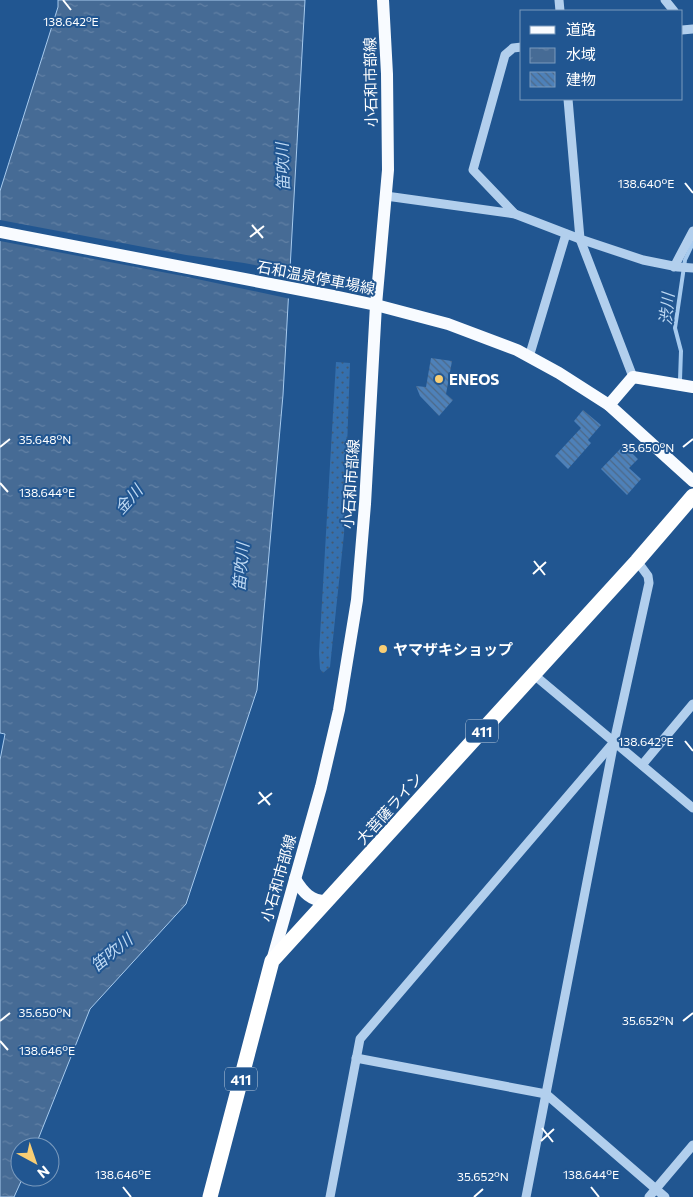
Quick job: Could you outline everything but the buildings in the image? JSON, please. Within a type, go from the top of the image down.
[{"type":"highway","name":"大菩薩ライン","points":[[210,1197],[272,961],[637,561],[693,496]]},
{"type":"main road","name":"小石和市部線","points":[[272,961],[321,788],[339,710],[357,600],[365,504],[376,305],[388,170],[383,0]]},
{"type":"main road","name":"石和温泉停車場線","points":[[0,232],[333,296],[448,324],[517,350],[609,404],[693,481]]},
{"type":"main road","points":[[609,404],[633,377],[693,387]]},
{"type":"main road","points":[[295,879],[308,897],[320,902],[328,901]]},
{"type":"street","points":[[665,0],[673,10]]},
{"type":"street","points":[[515,214],[473,170],[505,54],[513,48],[520,47]]},
{"type":"street","points":[[568,100],[580,239],[633,377]]},
{"type":"street","points":[[386,196],[515,214],[580,239],[644,260],[676,267],[693,268]]},
{"type":"street","points":[[676,267],[693,231]]},
{"type":"street","points":[[528,356],[566,234]]},
{"type":"street","points":[[526,1197],[614,742],[649,583],[648,576],[637,561]]},
{"type":"street","points":[[533,674],[693,808]]},
{"type":"street","points":[[642,765],[693,704]]},
{"type":"street","points":[[330,1197],[360,1039],[614,742]]},
{"type":"street","points":[[356,1058],[546,1094],[665,1197]]},
{"type":"street","points":[[649,1197],[693,1146]]},
{"type":"shaded area","points":[[336,362],[350,363],[344,534],[330,667],[323,673],[320,669],[319,653]]},
{"type":"water","points":[[58,0],[305,0],[283,395],[257,690],[186,904],[90,1009],[39,1137],[10,1137],[10,1187],[18,1187],[14,1197],[0,1197],[0,760],[5,734],[0,733],[0,191],[58,7]]},
{"type":"pier","points":[[0,220],[186,255],[292,272],[291,299],[0,241]]},
{"type":"waterway","name":"渋川","points":[[680,380],[681,351],[675,328],[685,260],[693,243]]},
{"type":"place","name":"ENEOS","points":[[439,379]]},
{"type":"place","name":"ヤマザキショップ","points":[[383,649]]},
{"type":"water label","name":"笛吹川","points":[[282,167]]},
{"type":"water label","name":"金川","points":[[128,499]]},
{"type":"water label","name":"笛吹川","points":[[240,567]]},
{"type":"water label","name":"笛吹川","points":[[111,952]]}]
